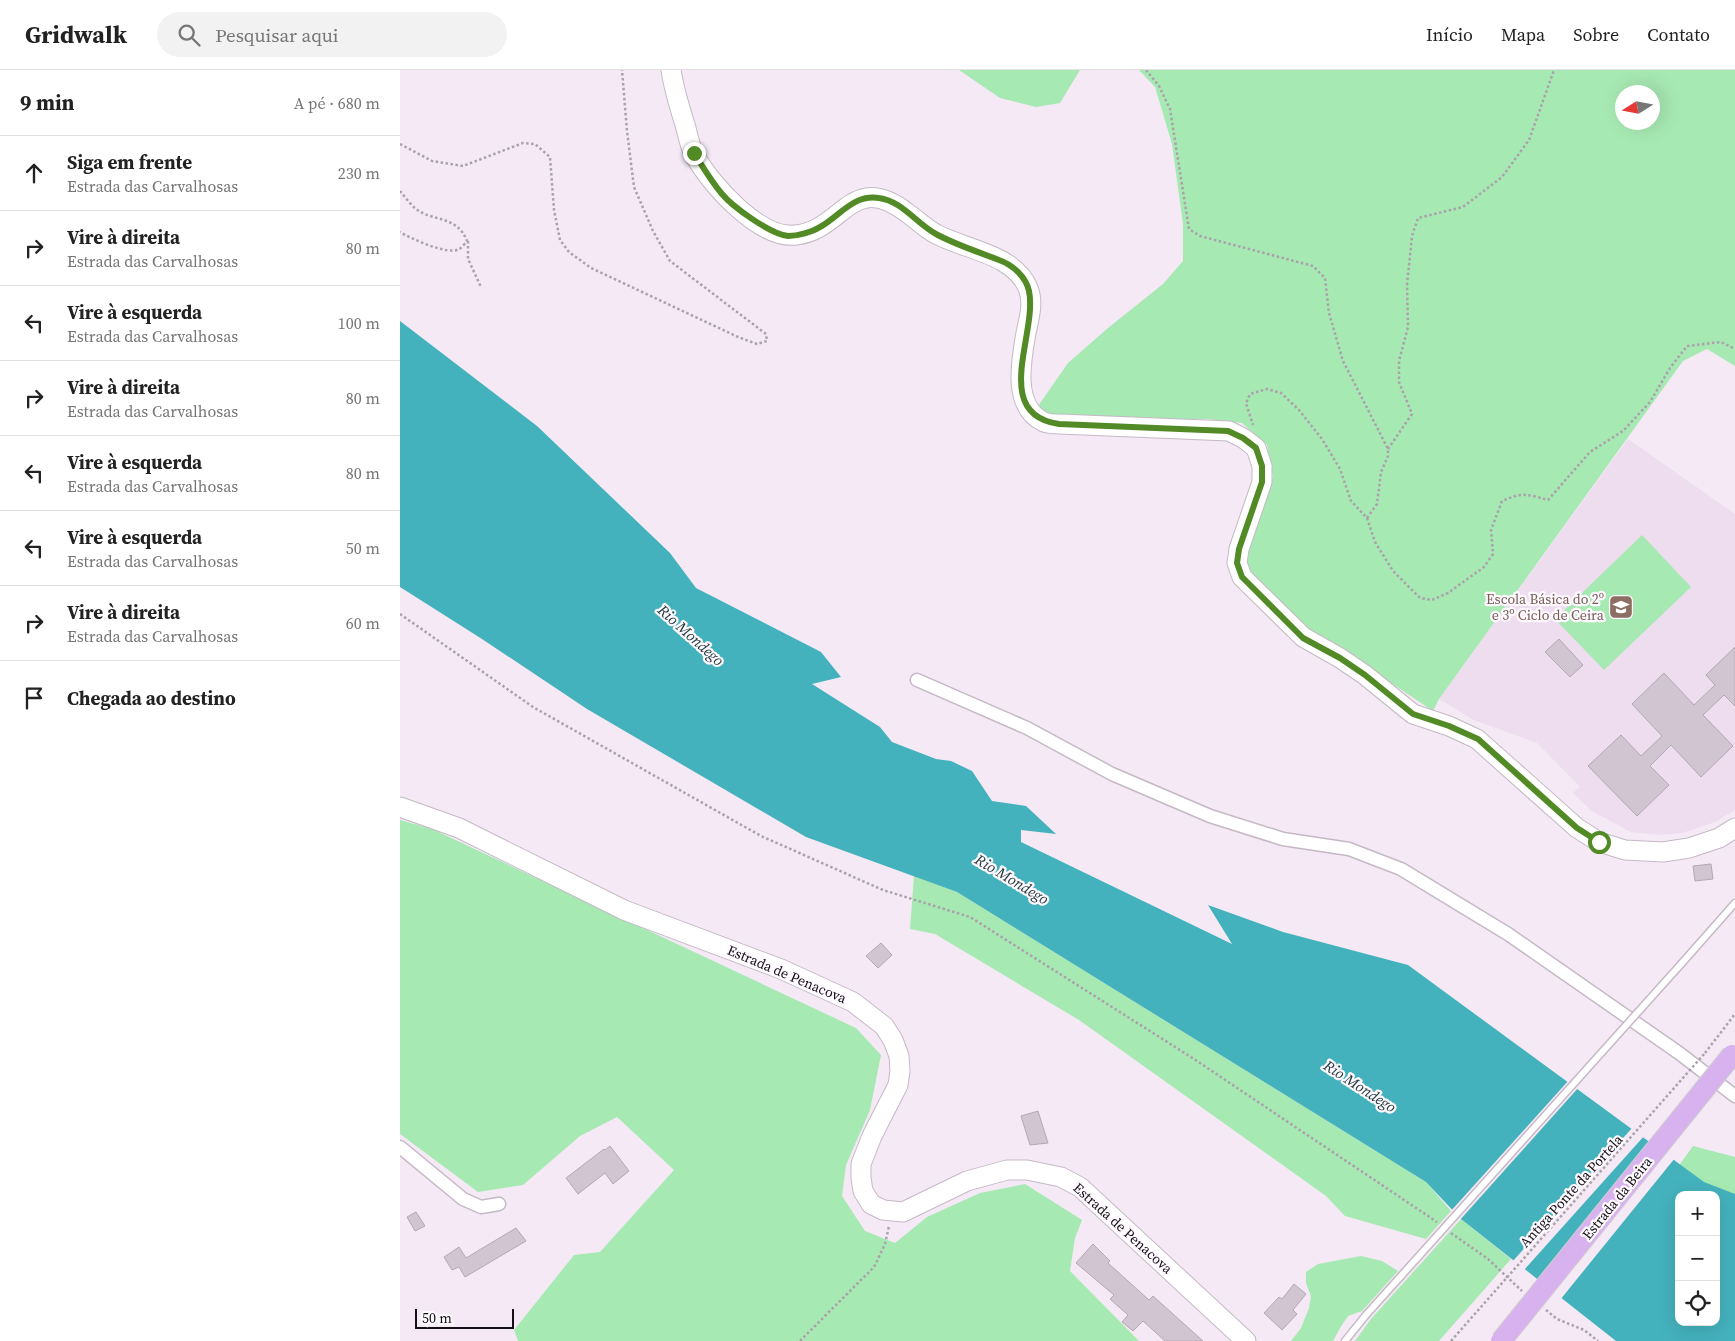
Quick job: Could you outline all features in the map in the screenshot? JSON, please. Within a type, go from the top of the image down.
[{"type":"main road","name":"Estrada da Beira","points":[[1501,1341],[1734,1064]]},
{"type":"main road","name":"Estrada da Beira","points":[[1515,1341],[1734,1064]]},
{"type":"street","points":[[671,70],[673,86],[694,153],[722,195],[768,229],[786,236],[797,236],[820,228],[856,200],[880,198],[899,206],[936,234],[1005,262],[1022,275],[1029,290],[1031,308],[1024,346],[1021,384],[1024,400],[1033,414],[1045,422],[1228,431],[1243,438],[1256,448],[1262,466],[1262,482],[1239,549],[1237,563],[1242,577],[1303,638],[1340,658],[1365,675],[1413,714],[1457,729],[1478,739],[1577,828],[1599,842],[1625,850],[1663,852],[1689,848],[1719,838],[1735,828]]},
{"type":"street","points":[[917,680],[1027,728],[1112,774],[1210,816],[1284,839],[1349,850],[1402,869],[1508,934],[1664,1042],[1735,1096]]},
{"type":"street","name":"Estrada de Penacova","points":[[400,807],[459,828],[624,910],[799,977],[853,1002],[884,1026],[893,1040],[899,1056],[900,1070],[898,1085],[872,1136],[861,1164],[860,1178],[863,1191],[871,1204],[892,1212],[903,1212],[967,1182],[1007,1170],[1026,1170],[1062,1176],[1080,1187],[1246,1341]]},
{"type":"street","points":[[400,1147],[462,1199],[481,1207],[499,1204]]},
{"type":"lane","points":[[1344,1341],[1735,903]]},
{"type":"path","points":[[400,144],[432,161],[463,166],[523,143],[535,144],[550,157],[554,210],[560,240],[568,252],[591,268],[738,337],[758,344],[767,341],[766,334],[670,261],[652,231],[634,187],[622,70]]},
{"type":"path","points":[[1146,70],[1159,86],[1170,109],[1189,229],[1200,236],[1313,266],[1325,278],[1329,313],[1343,361],[1388,449],[1388,456],[1381,472],[1377,504],[1367,518]]},
{"type":"path","points":[[1388,449],[1412,414],[1399,382],[1399,361],[1408,327],[1407,285],[1412,236],[1418,218],[1463,207],[1502,177],[1529,140],[1554,70]]},
{"type":"path","points":[[400,191],[417,210],[452,223],[464,232],[468,241],[468,259],[482,287]]},
{"type":"path","points":[[400,232],[412,240],[451,251],[459,250],[468,241]]},
{"type":"path","points":[[1252,445],[1254,428],[1246,403],[1250,394],[1266,389],[1281,394],[1299,410],[1322,439],[1340,469],[1351,501],[1367,518],[1375,542],[1393,571],[1420,598],[1432,600],[1448,592],[1484,567],[1493,554],[1491,530],[1502,501],[1518,495],[1530,495],[1548,500],[1590,452],[1623,431],[1650,402],[1670,368],[1687,346],[1721,342],[1735,349]]},
{"type":"path","points":[[400,614],[533,707],[762,836],[882,890],[970,917],[1194,1059],[1442,1226]]},
{"type":"path","name":"Antiga Ponte da Portela","points":[[1451,1341],[1705,1053],[1735,1014]]},
{"type":"path","points":[[800,1341],[874,1267],[885,1244],[892,1212]]},
{"type":"path","points":[[1450,1232],[1488,1259],[1524,1292]]},
{"type":"path","points":[[1544,1308],[1557,1319],[1584,1330],[1598,1341]]},
{"type":"shaded area","name":"Escola Básica do 2º e 3º Ciclo de Ceira","points":[[1628,439],[1735,514],[1735,810],[1715,822],[1682,833],[1660,835],[1631,832],[1592,811],[1573,793],[1580,787],[1537,743],[1474,720],[1439,699]]},
{"type":"green space","points":[[959,70],[1080,70],[1060,103],[1036,107],[1000,98]]},
{"type":"green space","points":[[1139,70],[1735,70],[1735,366],[1707,349],[1683,361],[1439,699],[1433,711],[1360,662],[1308,633],[1246,568],[1251,541],[1273,477],[1267,445],[1242,423],[1207,419],[1062,419],[1036,409],[1068,363],[1163,284],[1183,261],[1183,224],[1172,144],[1155,87]]},
{"type":"green space","points":[[1642,535],[1691,587],[1604,670],[1555,619]]},
{"type":"green space","points":[[400,820],[432,829],[856,1028],[881,1055],[870,1110],[846,1165],[842,1196],[865,1231],[895,1243],[927,1217],[980,1193],[1025,1184],[1082,1220],[1075,1238],[1070,1271],[1139,1341],[518,1341],[514,1330],[574,1255],[600,1252],[674,1170],[617,1117],[580,1136],[523,1185],[478,1192],[400,1134]]},
{"type":"green space","points":[[914,876],[957,892],[1426,1182],[1451,1211],[1426,1239],[1345,1216],[1326,1196],[1079,1020],[935,934],[910,929]]},
{"type":"green space","points":[[1693,1146],[1735,1157],[1735,1341],[1720,1326],[1720,1191],[1675,1191],[1675,1198],[1636,1225]]},
{"type":"green space","points":[[1461,1219],[1511,1259],[1439,1341],[1355,1341],[1371,1319]]},
{"type":"green space","points":[[1361,1256],[1382,1261],[1398,1271],[1362,1311],[1348,1316],[1333,1341],[1291,1341],[1301,1328],[1309,1308],[1311,1296],[1306,1283],[1306,1272],[1318,1264]]},
{"type":"water","name":"Rio Mondego","points":[[400,321],[537,426],[670,553],[696,588],[821,652],[841,677],[812,684],[880,727],[892,742],[936,759],[951,761],[972,771],[992,801],[1026,806],[1056,834],[1021,830],[1021,842],[1232,944],[1208,905],[1283,932],[1408,965],[1704,1182],[1735,1194],[1735,1341],[1616,1341],[1461,1219],[1426,1182],[957,892],[806,837],[587,709],[400,587]]},
{"type":"pier","points":[[1569,1080],[1579,1087],[1459,1221],[1450,1212]]},
{"type":"pier","points":[[1633,1127],[1645,1135],[1523,1271],[1512,1262]]},
{"type":"pier","points":[[1653,1142],[1675,1158],[1560,1300],[1538,1283]]},
{"type":"building","points":[[1559,639],[1583,665],[1570,677],[1545,652]]},
{"type":"building","points":[[1735,647],[1735,706],[1724,695],[1703,715],[1733,746],[1701,777],[1671,745],[1650,766],[1669,785],[1637,816],[1588,766],[1621,735],[1641,756],[1662,736],[1632,704],[1664,673],[1694,705],[1715,685],[1706,675]]},
{"type":"building","points":[[1711,864],[1713,879],[1695,881],[1693,866]]},
{"type":"building","points":[[881,943],[892,955],[878,968],[866,956]]},
{"type":"building","points":[[1038,1111],[1048,1143],[1030,1145],[1021,1116]]},
{"type":"building","points":[[610,1146],[629,1171],[613,1184],[605,1173],[578,1194],[566,1178]]},
{"type":"building","points":[[416,1212],[425,1226],[415,1231],[407,1217]]},
{"type":"building","points":[[516,1228],[526,1241],[465,1277],[459,1267],[452,1270],[444,1257],[459,1247],[466,1258]]},
{"type":"building","points":[[1093,1244],[1110,1261],[1108,1263],[1149,1300],[1153,1296],[1203,1341],[1165,1341],[1143,1321],[1133,1331],[1122,1322],[1128,1315],[1110,1299],[1114,1295],[1076,1263]]},
{"type":"building","points":[[1294,1284],[1306,1294],[1293,1310],[1297,1314],[1282,1330],[1264,1313],[1279,1297],[1282,1299]]},
{"type":"place","name":"Escola Básica do 2º e 3º Ciclo de Ceira","points":[[1621,607]]},
{"type":"route","points":[[694,153],[722,195],[768,229],[786,236],[797,236],[820,228],[856,200],[880,198],[899,206],[936,234],[1005,262],[1022,275],[1029,290],[1031,308],[1024,346],[1021,384],[1024,400],[1033,414],[1045,422],[1228,431],[1243,438],[1256,448],[1262,466],[1262,482],[1239,549],[1237,563],[1242,577],[1303,638],[1340,658],[1365,675],[1413,714],[1465,732],[1478,739],[1577,828],[1599,842]]}]
